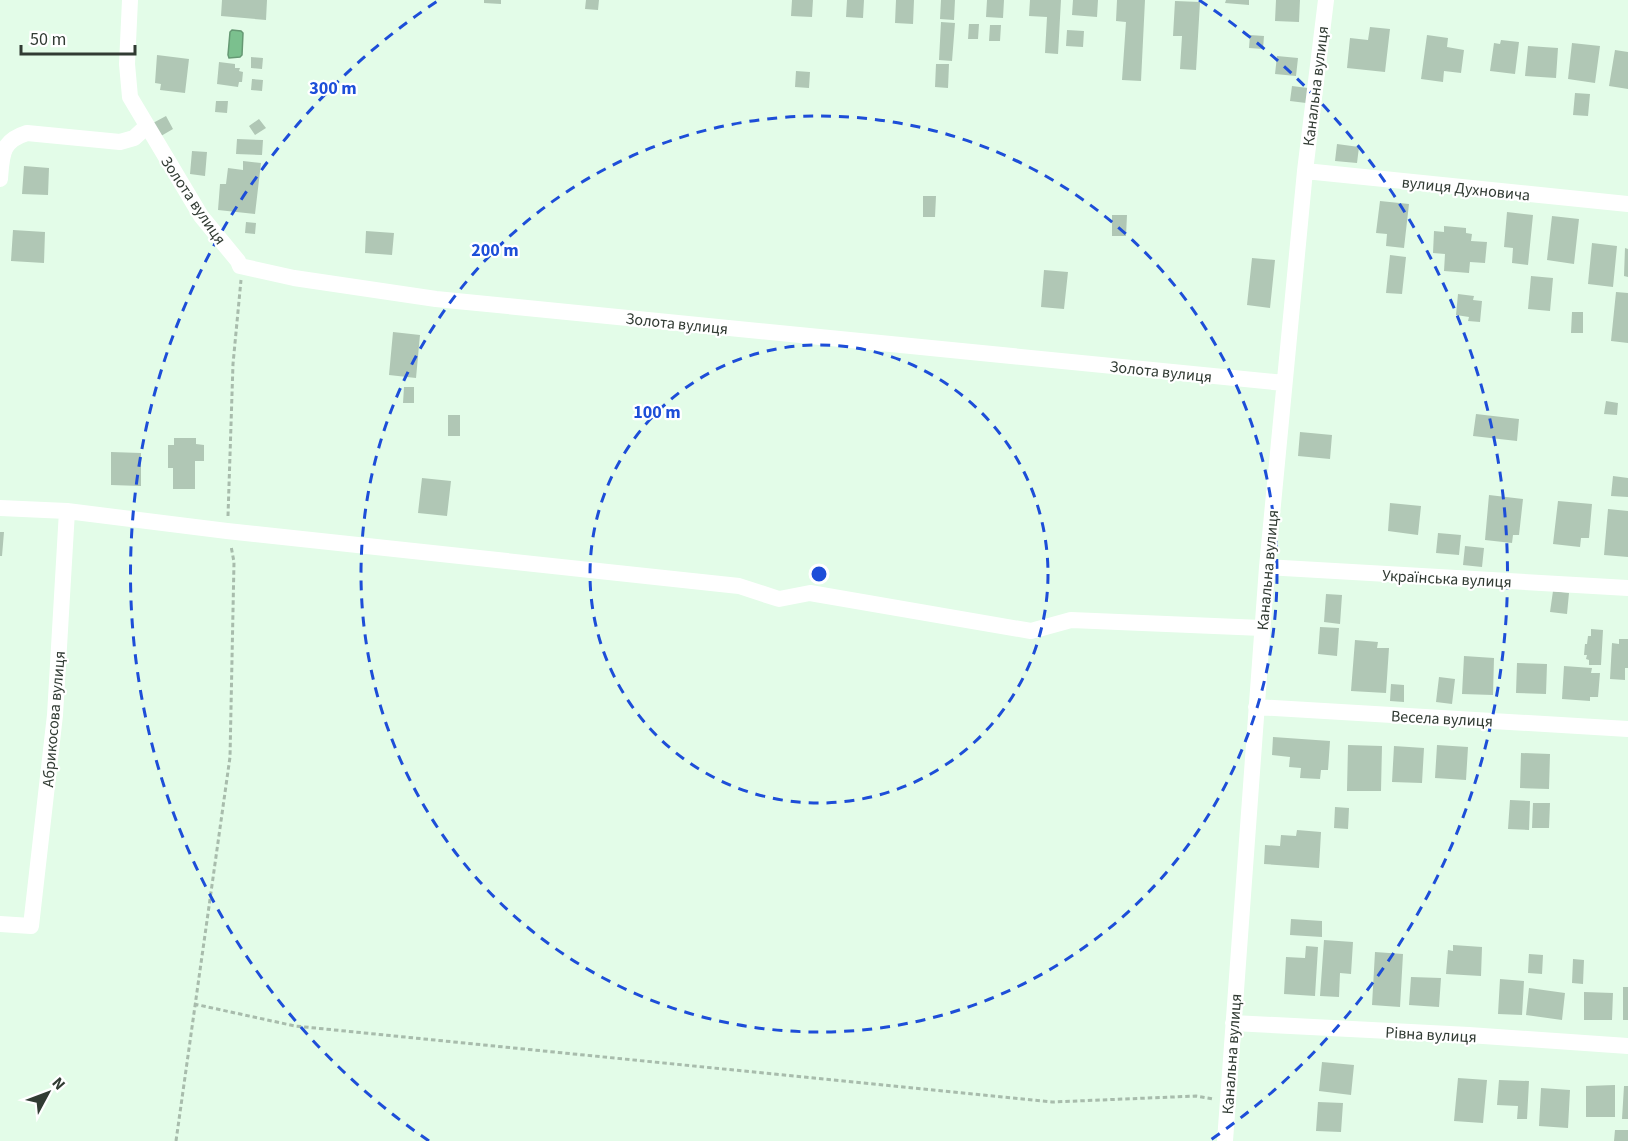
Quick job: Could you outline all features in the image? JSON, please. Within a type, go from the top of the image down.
[{"type":"street","name":"Золота вулиця","points":[[130,0],[127,64],[130,98],[201,216],[240,266],[294,278],[436,299],[1284,383]]},
{"type":"street","name":"Канальна вулиця","points":[[1225,1141],[1267,567],[1305,171],[1326,0]]},
{"type":"street","points":[[0,179],[2,155],[8,143],[15,137],[27,133],[120,142],[134,138],[146,127]]},
{"type":"street","name":"вулиця Духновича","points":[[1305,171],[1628,204]]},
{"type":"street","points":[[0,508],[67,511],[228,531],[739,586],[779,599],[810,593],[1031,631],[1071,620],[1262,628]]},
{"type":"street","name":"Абрикосова вулиця","points":[[0,924],[31,926],[55,715],[67,511]]},
{"type":"street","name":"Українська вулиця","points":[[1267,567],[1628,588]]},
{"type":"street","name":"Весела вулиця","points":[[1256,708],[1628,729]]},
{"type":"street","name":"Рівна вулиця","points":[[1233,1023],[1628,1046]]},
{"type":"path","points":[[176,1141],[230,757],[234,562],[228,531],[233,364],[242,272],[240,266]]},
{"type":"path","points":[[194,1004],[295,1026],[1052,1102],[1196,1096],[1227,1101]]},
{"type":"shaded area","points":[[232,30],[243,33],[242,55],[229,58],[230,32]]},
{"type":"building","points":[[222,0],[267,0],[266,20],[221,16]]},
{"type":"building","points":[[484,0],[501,0],[501,4],[484,3]]},
{"type":"building","points":[[586,0],[599,0],[598,10],[585,9]]},
{"type":"building","points":[[792,0],[813,0],[812,17],[791,16]]},
{"type":"building","points":[[847,0],[864,0],[863,18],[846,17]]},
{"type":"building","points":[[896,0],[914,0],[913,24],[895,23]]},
{"type":"building","points":[[941,0],[955,0],[954,20],[940,19]]},
{"type":"building","points":[[987,0],[1004,0],[1003,18],[986,17]]},
{"type":"building","points":[[1030,0],[1061,0],[1058,54],[1045,53],[1047,17],[1029,16]]},
{"type":"building","points":[[1073,0],[1098,0],[1097,17],[1072,15]]},
{"type":"building","points":[[1117,0],[1145,0],[1141,81],[1122,80],[1126,22],[1116,21]]},
{"type":"building","points":[[1226,0],[1249,0],[1249,5],[1225,3]]},
{"type":"building","points":[[1276,0],[1300,0],[1299,22],[1275,21]]},
{"type":"building","points":[[1175,1],[1200,2],[1196,70],[1180,69],[1182,36],[1173,36]]},
{"type":"building","points":[[941,22],[955,23],[952,61],[939,60]]},
{"type":"building","points":[[969,24],[979,24],[978,39],[968,39]]},
{"type":"building","points":[[990,25],[1001,25],[1000,41],[989,41]]},
{"type":"building","points":[[1370,27],[1390,29],[1385,72],[1347,68],[1350,38],[1368,40]]},
{"type":"building","points":[[1067,30],[1084,31],[1083,47],[1066,46]]},
{"type":"building","points":[[1250,35],[1264,36],[1263,49],[1249,48]]},
{"type":"building","points":[[1427,35],[1448,38],[1447,47],[1464,50],[1461,73],[1444,71],[1443,82],[1421,79]]},
{"type":"building","points":[[1501,40],[1519,42],[1515,74],[1490,71],[1494,43],[1500,44]]},
{"type":"building","points":[[1572,43],[1600,46],[1595,83],[1568,79]]},
{"type":"building","points":[[1528,46],[1558,48],[1556,78],[1525,76]]},
{"type":"building","points":[[1615,50],[1628,52],[1628,89],[1609,86]]},
{"type":"building","points":[[157,55],[189,59],[185,93],[160,90],[161,84],[155,83]]},
{"type":"building","points":[[1277,56],[1298,58],[1296,76],[1275,74]]},
{"type":"building","points":[[251,57],[263,58],[262,69],[251,68]]},
{"type":"building","points":[[219,62],[235,64],[235,68],[240,68],[239,71],[243,72],[242,82],[239,82],[238,87],[217,84]]},
{"type":"building","points":[[936,64],[949,64],[948,88],[935,87]]},
{"type":"building","points":[[796,71],[810,72],[809,88],[795,87]]},
{"type":"building","points":[[252,79],[263,80],[262,91],[251,90]]},
{"type":"building","points":[[1292,86],[1308,88],[1306,103],[1290,101]]},
{"type":"building","points":[[1575,93],[1590,94],[1588,116],[1573,115]]},
{"type":"building","points":[[216,101],[228,101],[227,113],[215,112]]},
{"type":"building","points":[[166,116],[173,129],[161,136],[153,123]]},
{"type":"building","points":[[259,119],[266,128],[255,135],[249,126]]},
{"type":"building","points":[[237,139],[263,140],[262,155],[236,154]]},
{"type":"building","points":[[1337,144],[1359,147],[1357,163],[1335,161]]},
{"type":"building","points":[[192,151],[207,152],[205,176],[190,174]]},
{"type":"building","points":[[243,161],[261,163],[255,214],[218,210],[220,184],[226,184],[228,168],[243,170]]},
{"type":"building","points":[[24,166],[49,168],[48,195],[22,194]]},
{"type":"building","points":[[923,196],[936,196],[935,217],[923,217]]},
{"type":"building","points":[[1380,201],[1409,204],[1404,248],[1386,246],[1387,234],[1376,233]]},
{"type":"building","points":[[1507,212],[1533,215],[1528,265],[1512,263],[1513,248],[1504,247]]},
{"type":"building","points":[[1112,215],[1127,215],[1126,236],[1112,236]]},
{"type":"building","points":[[1552,216],[1579,219],[1574,264],[1547,260]]},
{"type":"building","points":[[246,222],[256,223],[255,234],[245,233]]},
{"type":"building","points":[[1444,226],[1466,228],[1466,233],[1472,234],[1471,241],[1487,242],[1485,263],[1470,262],[1469,273],[1444,271],[1445,254],[1433,253],[1434,231],[1444,232]]},
{"type":"building","points":[[13,230],[45,232],[44,263],[11,261]]},
{"type":"building","points":[[366,231],[394,233],[392,255],[365,253]]},
{"type":"building","points":[[1592,243],[1617,246],[1613,287],[1588,284]]},
{"type":"building","points":[[1625,248],[1628,249],[1628,277],[1624,276]]},
{"type":"building","points":[[1390,255],[1406,257],[1402,294],[1386,293]]},
{"type":"building","points":[[1252,258],[1275,260],[1270,308],[1247,305]]},
{"type":"building","points":[[1044,270],[1068,272],[1064,309],[1041,307]]},
{"type":"building","points":[[1531,276],[1553,278],[1550,311],[1528,309]]},
{"type":"building","points":[[1616,292],[1628,293],[1628,343],[1611,341]]},
{"type":"building","points":[[1458,294],[1474,296],[1473,300],[1482,301],[1480,322],[1468,321],[1469,317],[1456,315]]},
{"type":"building","points":[[1572,312],[1583,312],[1583,333],[1571,333]]},
{"type":"building","points":[[393,332],[420,335],[416,378],[389,375]]},
{"type":"building","points":[[404,387],[414,387],[414,403],[403,403]]},
{"type":"building","points":[[1606,401],[1618,403],[1617,415],[1604,414]]},
{"type":"building","points":[[1476,414],[1519,419],[1517,441],[1473,436]]},
{"type":"building","points":[[448,415],[460,415],[460,436],[448,436]]},
{"type":"building","points":[[1300,432],[1332,435],[1330,459],[1298,456]]},
{"type":"building","points":[[174,438],[196,438],[196,444],[204,445],[204,461],[195,461],[195,489],[173,489],[173,468],[168,468],[168,445],[174,445]]},
{"type":"building","points":[[111,452],[141,453],[141,486],[111,485]]},
{"type":"building","points":[[1613,476],[1628,478],[1628,497],[1611,496]]},
{"type":"building","points":[[422,478],[451,481],[447,516],[418,513]]},
{"type":"building","points":[[1489,495],[1523,499],[1519,535],[1513,535],[1512,543],[1485,540]]},
{"type":"building","points":[[1558,501],[1592,504],[1589,538],[1581,538],[1580,547],[1553,544]]},
{"type":"building","points":[[1390,503],[1421,506],[1418,535],[1388,531]]},
{"type":"building","points":[[1608,509],[1628,511],[1628,557],[1604,555]]},
{"type":"building","points":[[0,532],[4,532],[2,556],[0,556]]},
{"type":"building","points":[[1438,533],[1461,535],[1459,555],[1436,553]]},
{"type":"building","points":[[1465,546],[1484,548],[1482,567],[1463,565]]},
{"type":"building","points":[[1553,591],[1569,593],[1567,614],[1550,612]]},
{"type":"building","points":[[1326,594],[1342,595],[1340,624],[1324,622]]},
{"type":"building","points":[[1320,627],[1339,628],[1337,656],[1318,654]]},
{"type":"building","points":[[1591,629],[1603,630],[1601,665],[1589,665],[1587,655],[1584,655],[1585,644],[1587,644],[1588,636],[1591,636]]},
{"type":"building","points":[[1619,639],[1628,639],[1628,668],[1625,668],[1625,680],[1610,679],[1612,643],[1619,644]]},
{"type":"building","points":[[1355,640],[1378,642],[1377,648],[1389,648],[1386,693],[1351,691]]},
{"type":"building","points":[[1464,656],[1494,658],[1493,695],[1462,694]]},
{"type":"building","points":[[1517,663],[1547,664],[1546,694],[1516,693]]},
{"type":"building","points":[[1564,666],[1592,668],[1591,673],[1600,673],[1598,697],[1590,697],[1590,701],[1562,699]]},
{"type":"building","points":[[1439,677],[1455,679],[1452,704],[1436,702]]},
{"type":"building","points":[[1391,684],[1404,685],[1404,702],[1390,701]]},
{"type":"building","points":[[1273,737],[1330,741],[1328,770],[1321,770],[1320,779],[1300,778],[1301,768],[1289,767],[1290,757],[1272,755]]},
{"type":"building","points":[[1348,745],[1382,746],[1381,791],[1347,791]]},
{"type":"building","points":[[1437,745],[1468,747],[1466,780],[1435,778]]},
{"type":"building","points":[[1394,746],[1424,748],[1422,783],[1392,782]]},
{"type":"building","points":[[1521,753],[1550,754],[1549,789],[1520,788]]},
{"type":"building","points":[[1510,800],[1530,801],[1529,830],[1508,829]]},
{"type":"building","points":[[1533,803],[1550,803],[1549,828],[1532,828]]},
{"type":"building","points":[[1335,807],[1349,808],[1348,829],[1334,828]]},
{"type":"building","points":[[1297,830],[1321,832],[1319,868],[1264,864],[1265,845],[1280,846],[1281,835],[1296,836]]},
{"type":"building","points":[[1291,919],[1322,921],[1322,937],[1290,935]]},
{"type":"building","points":[[1324,940],[1353,942],[1351,974],[1340,973],[1339,997],[1320,996]]},
{"type":"building","points":[[1453,945],[1482,947],[1481,976],[1446,974],[1448,950],[1453,951]]},
{"type":"building","points":[[1306,946],[1318,947],[1315,996],[1284,994],[1286,957],[1305,958]]},
{"type":"building","points":[[1375,952],[1403,954],[1400,1007],[1372,1005]]},
{"type":"building","points":[[1529,954],[1543,955],[1542,974],[1528,973]]},
{"type":"building","points":[[1573,959],[1584,960],[1583,984],[1572,983]]},
{"type":"building","points":[[1411,977],[1441,978],[1439,1007],[1409,1005]]},
{"type":"building","points":[[1500,979],[1524,981],[1522,1015],[1498,1014]]},
{"type":"building","points":[[1623,987],[1628,987],[1628,1020],[1623,1020]]},
{"type":"building","points":[[1529,988],[1565,993],[1562,1020],[1526,1015]]},
{"type":"building","points":[[1584,992],[1613,993],[1612,1020],[1584,1020]]},
{"type":"building","points":[[1322,1062],[1354,1065],[1351,1095],[1319,1091]]},
{"type":"building","points":[[1458,1078],[1487,1080],[1483,1123],[1454,1121]]},
{"type":"building","points":[[1499,1080],[1529,1081],[1527,1119],[1517,1119],[1518,1106],[1497,1105]]},
{"type":"building","points":[[1615,1085],[1615,1117],[1586,1117],[1586,1086]]},
{"type":"building","points":[[1624,1086],[1628,1086],[1628,1119],[1622,1119]]},
{"type":"building","points":[[1541,1088],[1570,1090],[1568,1128],[1539,1126]]},
{"type":"building","points":[[1318,1102],[1343,1103],[1341,1132],[1316,1131]]},
{"type":"building","points":[[1615,1130],[1628,1130],[1628,1141],[1614,1141]]}]
